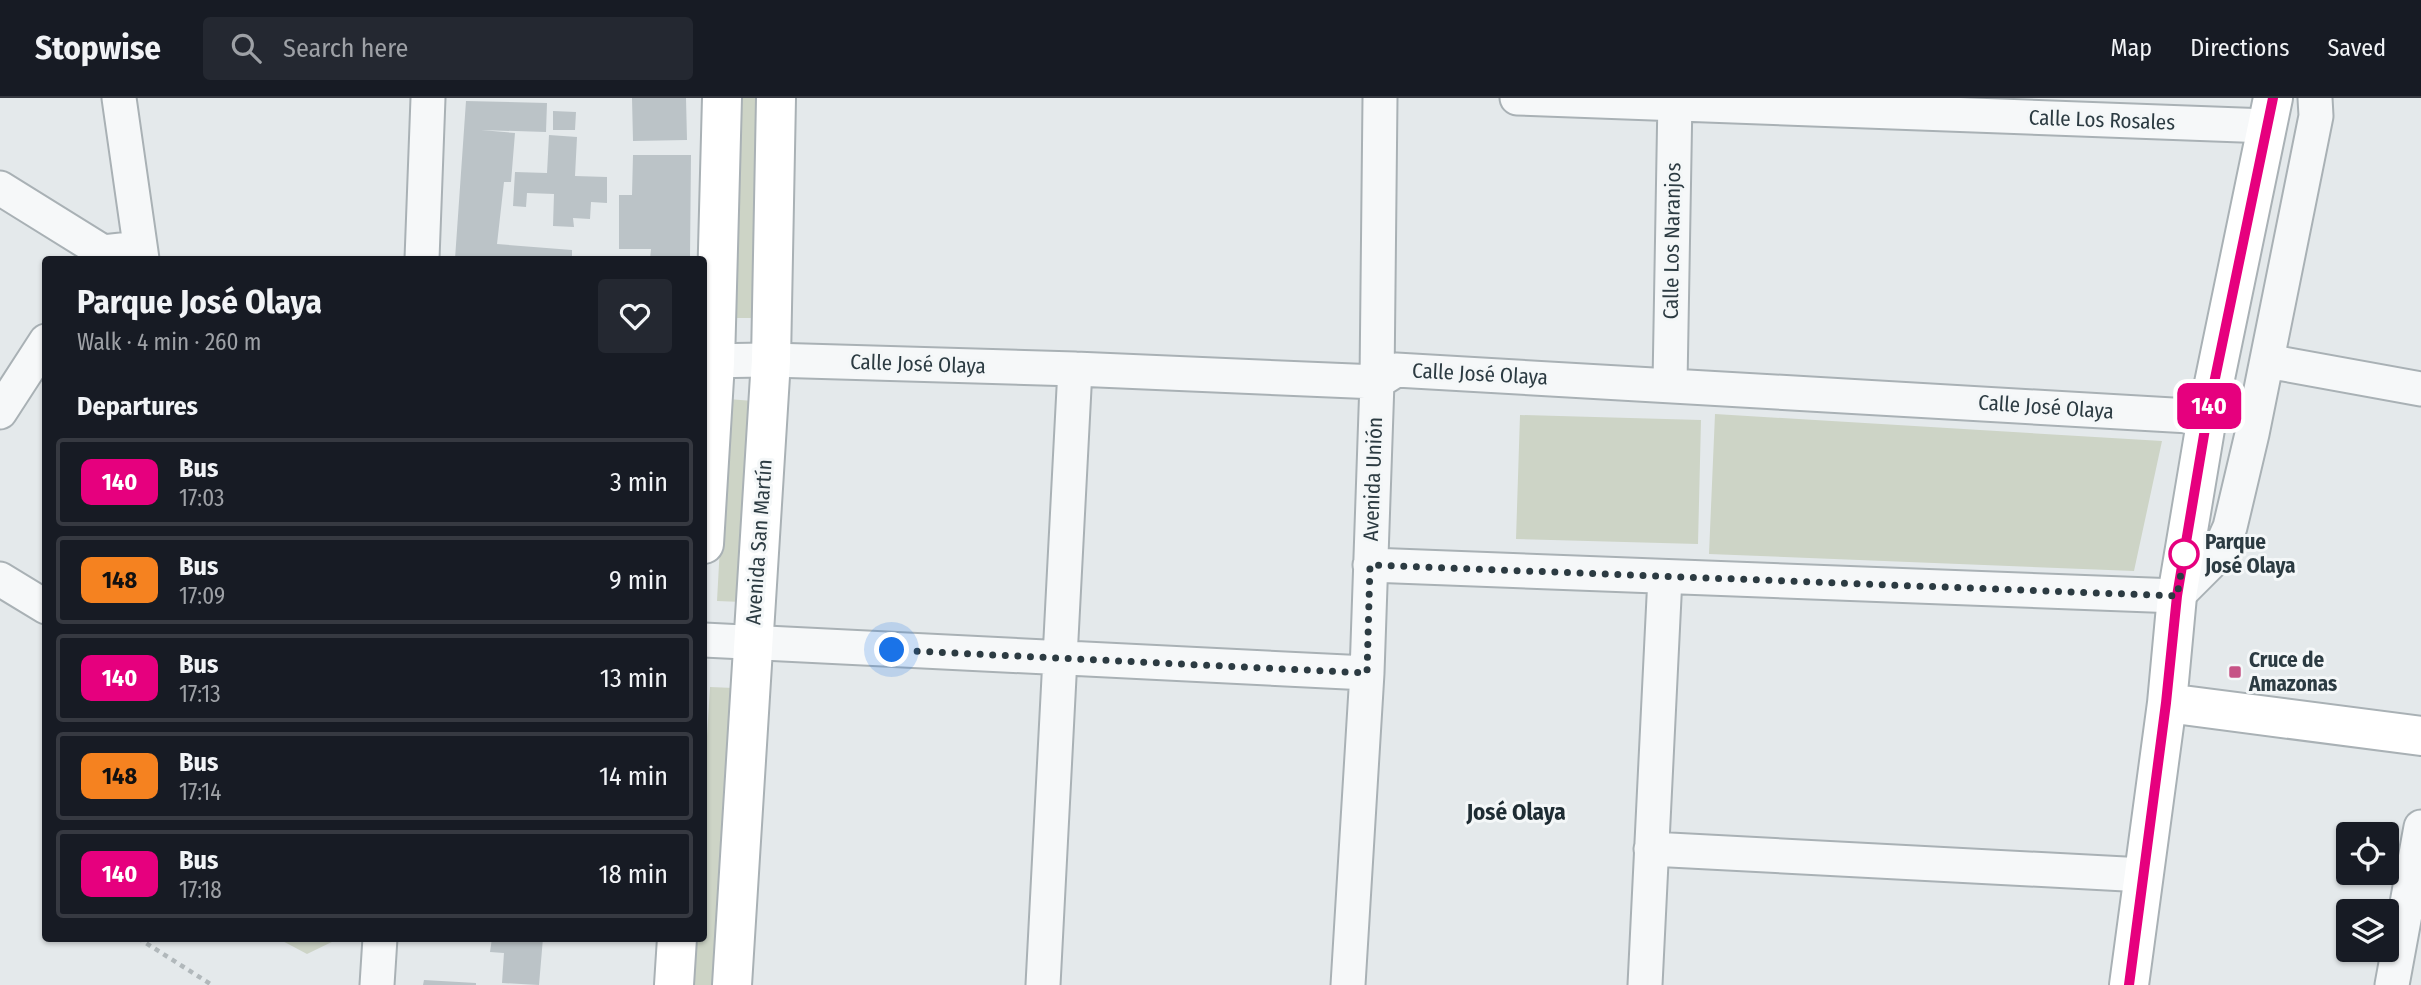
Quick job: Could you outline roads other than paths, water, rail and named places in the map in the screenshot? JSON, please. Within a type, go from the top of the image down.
[{"type":"main road","points":[[707,434],[722,98]]},
{"type":"main road","name":"Avenida San Martín","points":[[732,985],[771,360],[776,98]]},
{"type":"main road","points":[[2129,985],[2166,703],[2177,596],[2207,417],[2270,112]]},
{"type":"main road","points":[[2166,703],[2421,736]]},
{"type":"main road","points":[[674,985],[677,942]]},
{"type":"street","points":[[0,188],[101,256],[141,254],[119,98]]},
{"type":"street","points":[[422,256],[428,98]]},
{"type":"street","name":"Avenida Unión","points":[[1348,985],[1367,673],[1377,382],[1380,98]]},
{"type":"street","name":"Calle Los Rosales","points":[[1517,98],[2270,112]]},
{"type":"street","points":[[1370,565],[2177,596],[2217,556],[2230,527],[2267,361],[2316,116],[2315,98]]},
{"type":"street","name":"Calle Los Naranjos","points":[[1670,384],[1675,100]]},
{"type":"street","points":[[0,412],[42,347]]},
{"type":"street","name":"Calle José Olaya","points":[[709,361],[771,360],[1075,369],[1377,382],[1396,370],[2207,417]]},
{"type":"street","points":[[2267,361],[2421,388]]},
{"type":"street","points":[[1042,985],[1075,369]]},
{"type":"street","points":[[1645,985],[1665,577]]},
{"type":"street","points":[[0,579],[42,605]]},
{"type":"street","points":[[707,640],[1367,673]]},
{"type":"street","points":[[2392,985],[2421,827]]},
{"type":"street","points":[[1651,849],[2144,875]]},
{"type":"street","points":[[377,985],[380,942]]},
{"type":"place","name":"Parque José Olaya","points":[[2184,554]]},
{"type":"place","name":"Cruce de Amazonas","points":[[2235,672]]},
{"type":"district","name":"José Olaya","points":[[1516,812]]}]
